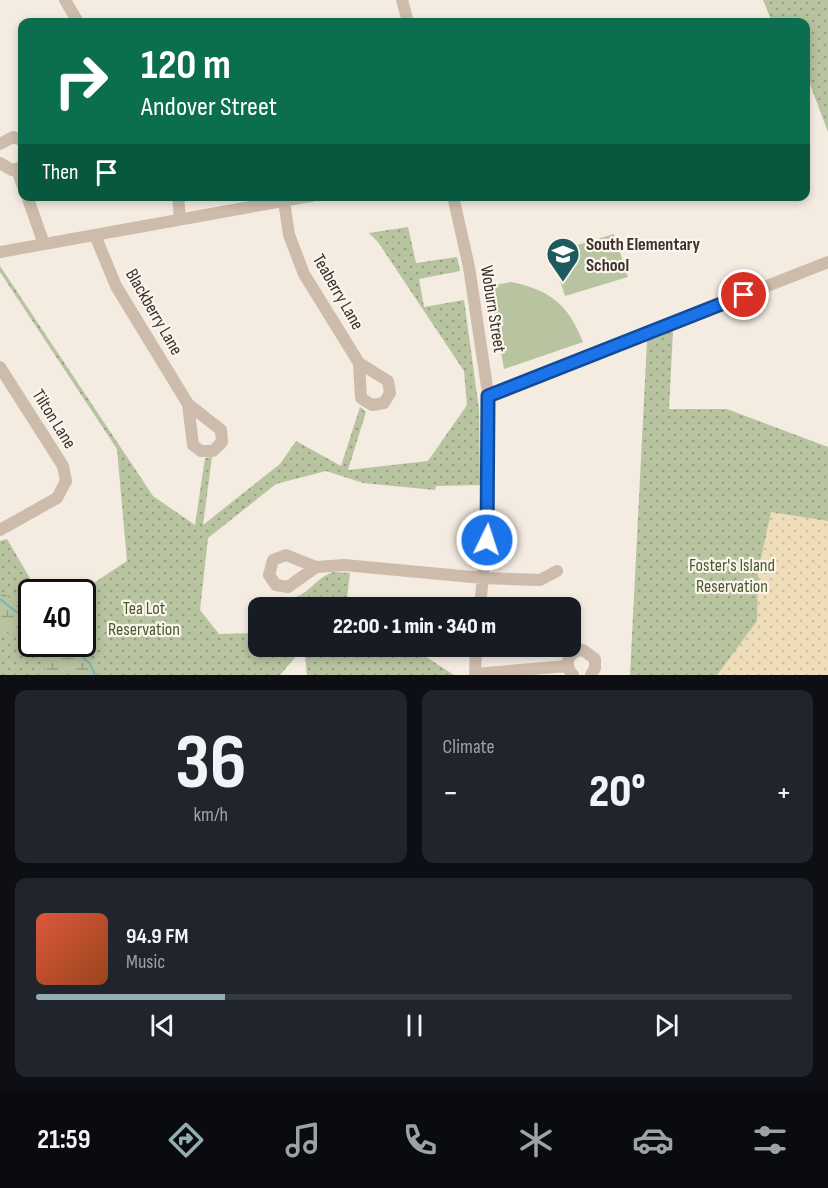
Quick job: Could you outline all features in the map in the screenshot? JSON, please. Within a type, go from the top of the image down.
[{"type":"street","points":[[65,0],[76,18]]},
{"type":"street","points":[[402,0],[407,18]]},
{"type":"street","points":[[0,144],[13,137],[18,139]]},
{"type":"street","points":[[0,163],[6,169],[18,168]]},
{"type":"street","points":[[29,201],[44,244]]},
{"type":"street","points":[[178,201],[180,219]]},
{"type":"street","points":[[0,252],[284,201]]},
{"type":"street","name":"Teaberry Lane","points":[[284,201],[289,235],[304,274],[359,363]]},
{"type":"street","name":"Woburn Street","points":[[454,201],[469,267],[488,396],[488,521],[481,597]]},
{"type":"street","name":"Blackberry Lane","points":[[95,235],[116,286],[188,404]]},
{"type":"street","points":[[488,396],[828,262]]},
{"type":"street","name":"Tilton Lane","points":[[0,367],[63,466],[66,481],[57,498],[0,530]]},
{"type":"street","points":[[316,567],[344,565],[483,578],[540,580],[557,571]]},
{"type":"street","points":[[476,657],[475,674],[570,670],[571,654],[586,650],[596,662],[591,675]]},
{"type":"green space","points":[[763,0],[828,0],[828,132],[810,84],[810,18],[770,18]]},
{"type":"green space","name":"Tea Lot Reservation","points":[[408,227],[416,263],[457,257],[460,271],[419,279],[424,307],[464,300],[479,409],[480,485],[436,486],[435,490],[363,483],[326,471],[276,484],[208,538],[200,610],[219,634],[248,633],[248,657],[295,657],[280,675],[0,675],[0,541],[7,539],[30,579],[18,579],[18,657],[96,657],[96,581],[127,561],[117,449],[0,272],[0,266],[153,496],[195,525],[205,458],[212,457],[203,525],[280,464],[296,441],[341,466],[360,407],[366,412],[348,470],[428,461],[467,405],[464,371],[378,242],[369,233]]},
{"type":"green space","points":[[614,234],[628,277],[565,296],[551,253]]},
{"type":"green space","points":[[511,282],[537,289],[556,301],[571,318],[583,342],[504,369],[489,286]]},
{"type":"green space","name":"Foster's Island Reservation","points":[[673,331],[669,409],[727,409],[828,447],[828,663],[823,675],[630,675],[647,341]]},
{"type":"green space","points":[[334,572],[350,573],[347,597],[295,597],[301,595]]},
{"type":"green space","points":[[0,591],[18,604],[18,636],[0,631]]},
{"type":"green space","points":[[45,657],[90,657],[96,671],[102,675],[33,675],[43,674],[47,663]]},
{"type":"green space","name":"Tea Lot Reservation","points":[[305,657],[426,657],[454,675],[307,675]]},
{"type":"sand","points":[[771,512],[828,521],[828,675],[717,675],[757,621],[758,572]]},
{"type":"waterway","points":[[0,599],[18,612]]},
{"type":"waterway","points":[[83,657],[90,664],[95,675]]},
{"type":"place","name":"South Elementary School","points":[[563,283]]},
{"type":"route","points":[[487,540],[488,396],[744,295]]}]
